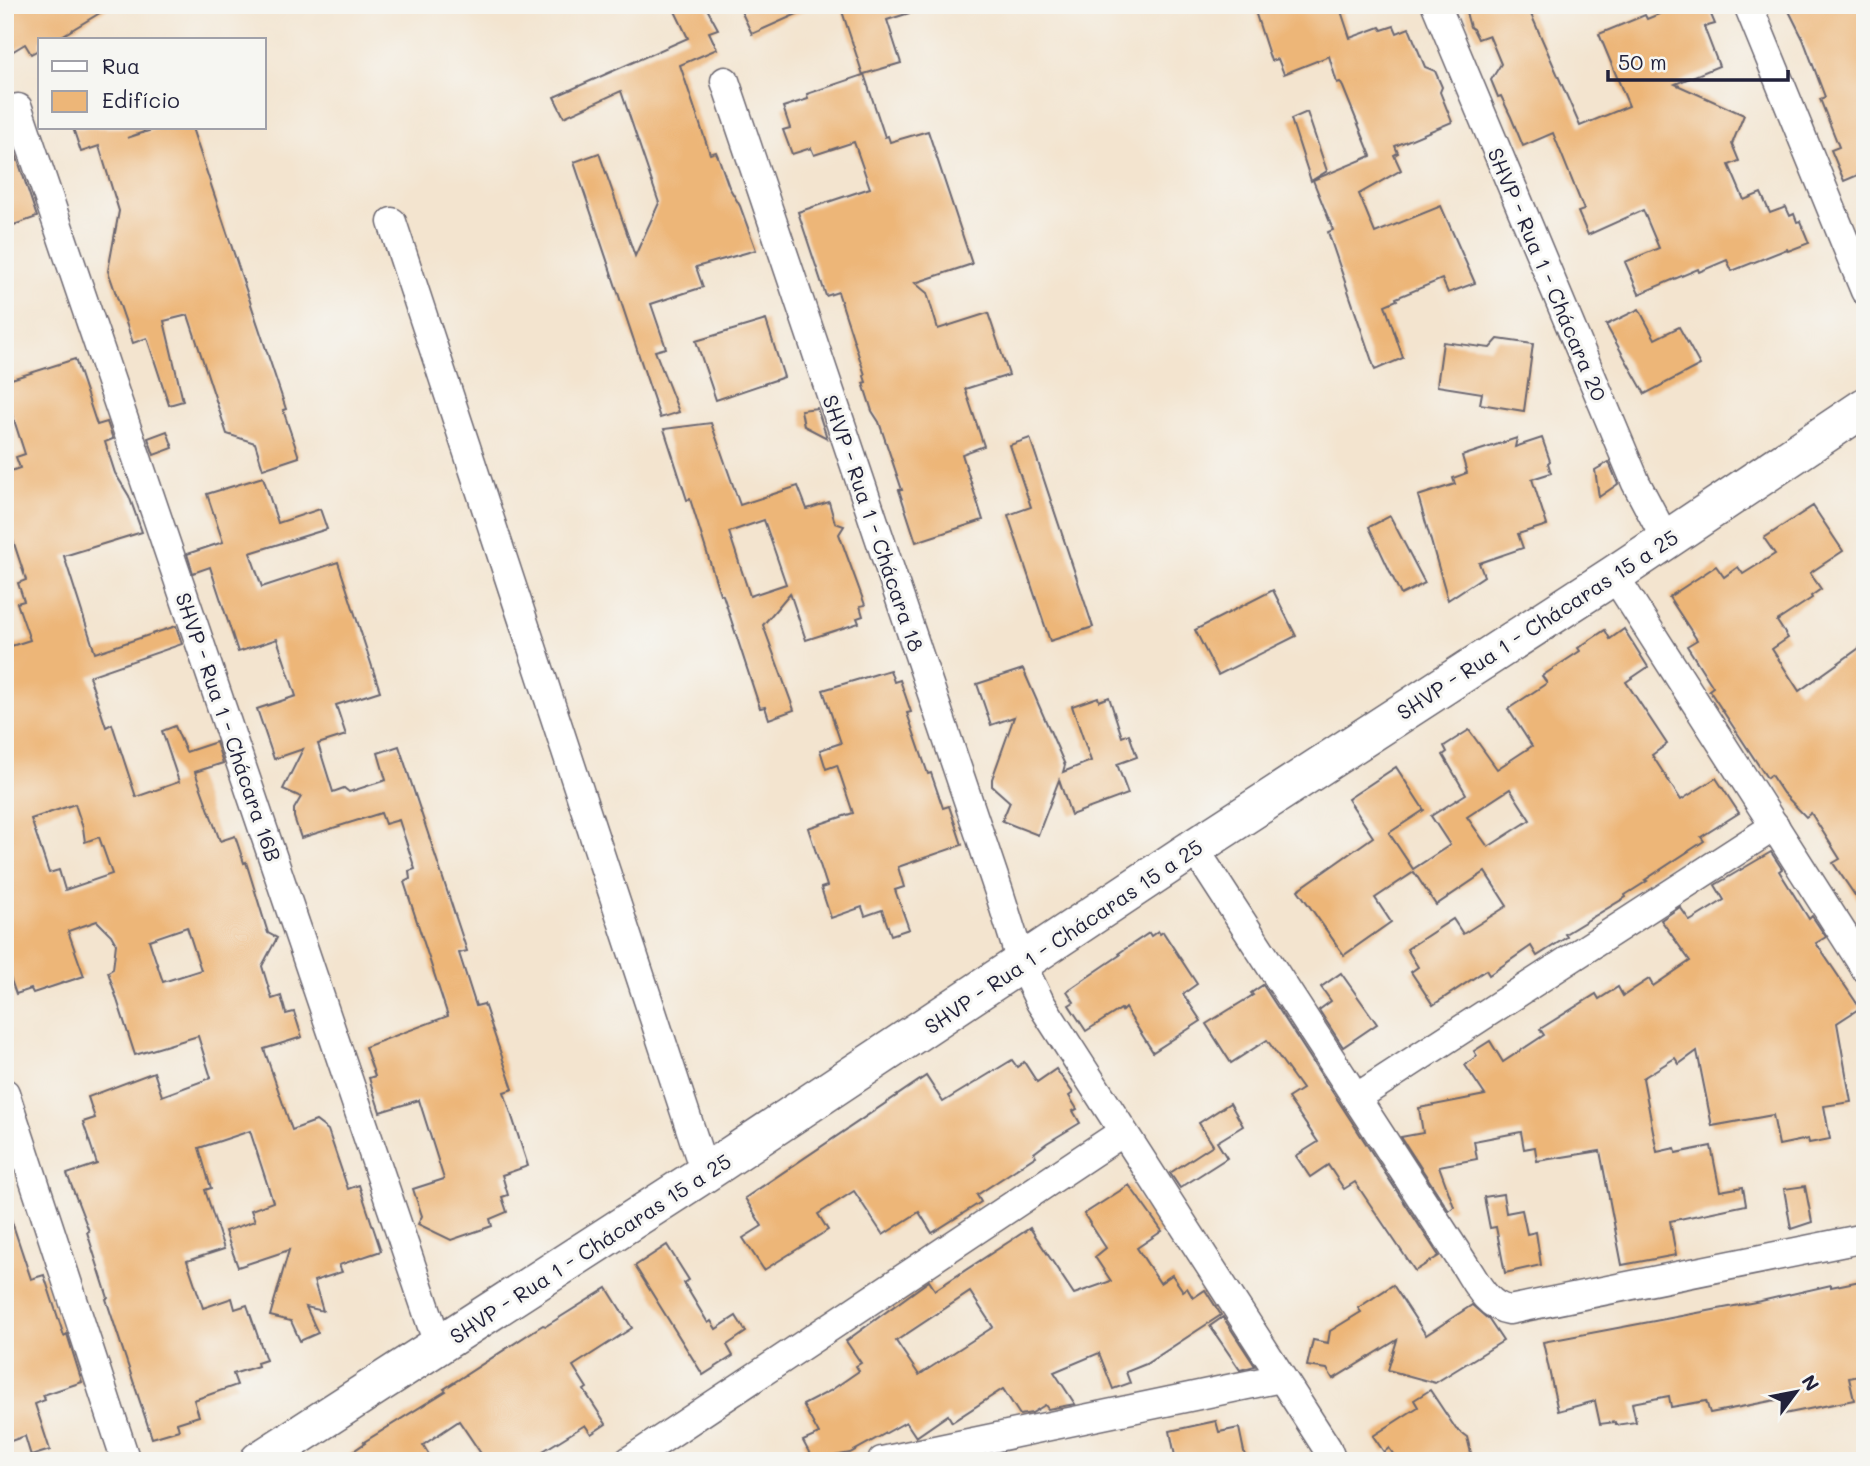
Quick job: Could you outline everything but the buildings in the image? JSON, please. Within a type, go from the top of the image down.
[{"type":"street","name":"SHVP - Rua 1 - Chácara 20","points":[[1436,5],[1636,483],[1666,540]]},
{"type":"street","points":[[1748,5],[1865,291]]},
{"type":"street","name":"SHVP - Rua 1 - Chácara 18","points":[[725,81],[1022,965],[1040,1002],[1332,1461]]},
{"type":"street","name":"SHVP - Rua 1 - Chácara 16B","points":[[21,106],[439,1347]]},
{"type":"street","points":[[392,222],[705,1173]]},
{"type":"street","name":"SHVP - Rua 1 - Chácaras 15 a 25","points":[[259,1461],[439,1347],[1022,965],[1194,848],[1614,575],[1865,407]]},
{"type":"street","points":[[1614,575],[1865,968]]},
{"type":"street","points":[[1356,1098],[1775,826]]},
{"type":"street","points":[[1194,848],[1490,1303],[1509,1310],[1865,1238]]},
{"type":"street","points":[[5,1093],[127,1461]]},
{"type":"street","points":[[629,1461],[1123,1132]]},
{"type":"street","points":[[882,1461],[1281,1378]]}]
